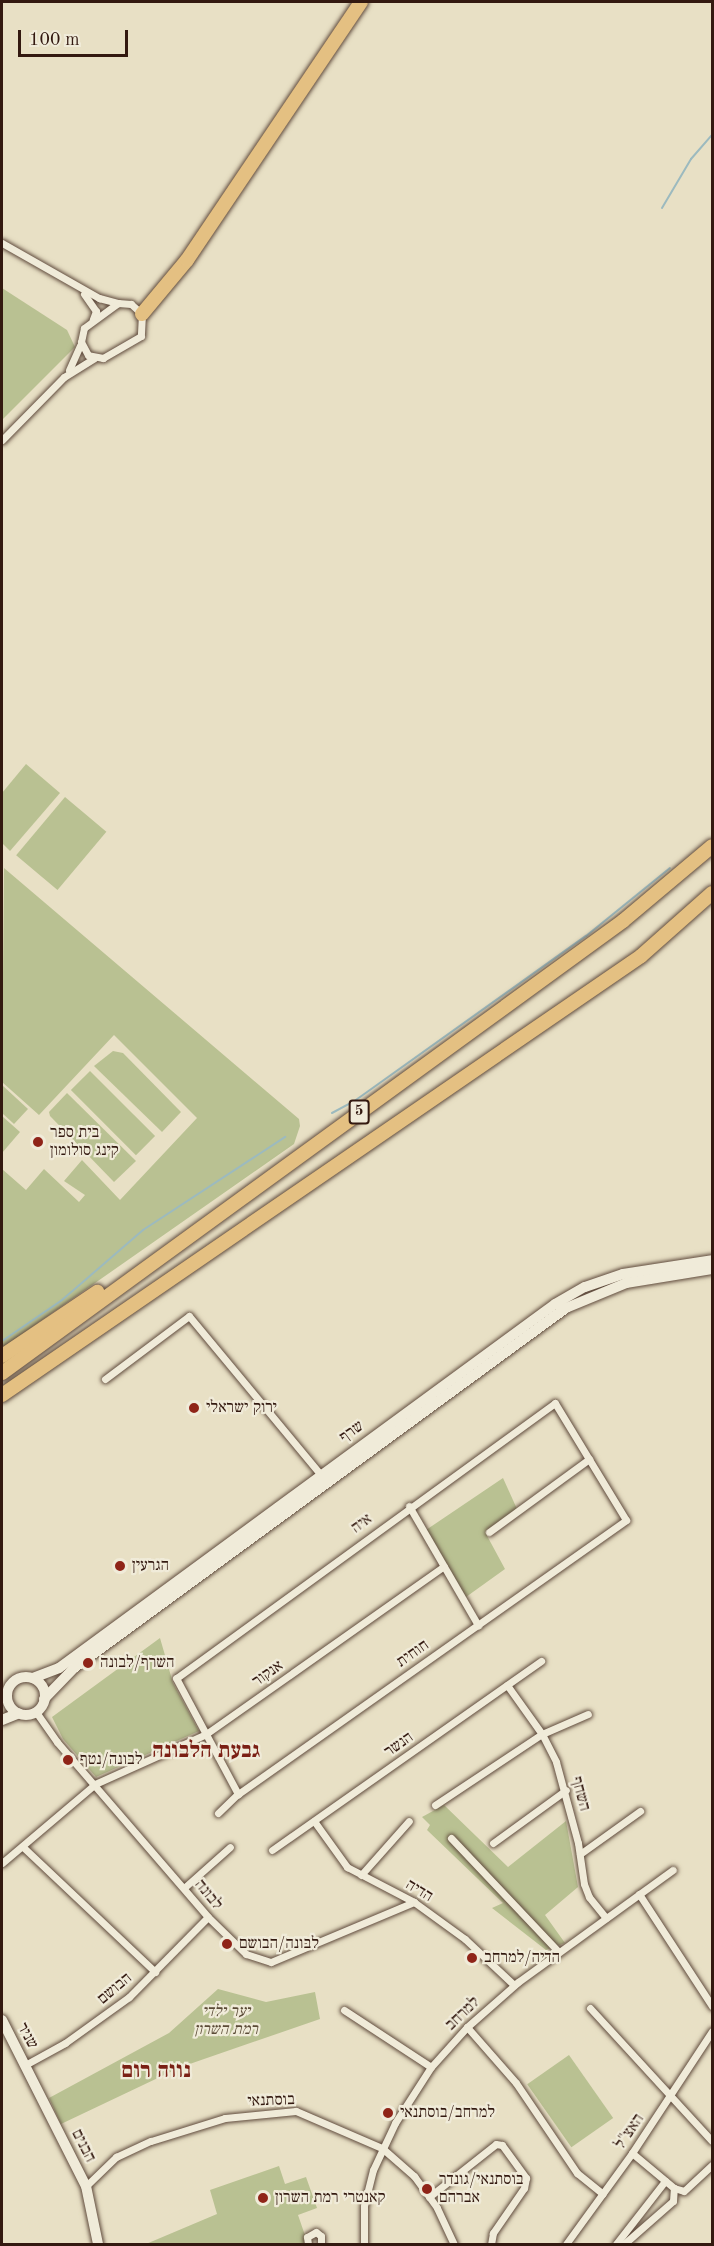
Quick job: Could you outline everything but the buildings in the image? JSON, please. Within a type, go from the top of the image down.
[{"type":"highway","points":[[142,314],[187,260],[361,2]]},
{"type":"highway","points":[[623,921],[712,835]]},
{"type":"highway","name":"5","points":[[2,1373],[623,921],[712,846]]},
{"type":"highway","name":"5","points":[[2,1395],[64,1355],[641,956],[712,893]]},
{"type":"highway","points":[[2,1356],[279,1171]]},
{"type":"highway","points":[[2,1405],[64,1355]]},
{"type":"street","points":[[2,244],[99,298],[131,304],[142,314],[144,329],[135,342],[103,358],[94,358],[84,352],[81,342]]},
{"type":"street","points":[[2,244],[90,297],[96,311],[93,319]]},
{"type":"street","points":[[2,440],[64,377],[77,358],[84,328],[93,319],[118,303]]},
{"type":"street","points":[[64,377],[94,358]]},
{"type":"street","name":"שרף","points":[[33,1678],[58,1668],[320,1474],[568,1295],[636,1271],[712,1260]]},
{"type":"street","name":"שרף","points":[[44,1700],[74,1668],[566,1308],[626,1283],[712,1269]]},
{"type":"street","points":[[105,1379],[189,1316],[320,1474]]},
{"type":"street","name":"איה","points":[[206,1734],[176,1678],[185,1668],[409,1506],[555,1402],[589,1460]]},
{"type":"street","points":[[489,1532],[589,1460]]},
{"type":"street","name":"חוחית","points":[[218,1813],[238,1794],[626,1520],[589,1460]]},
{"type":"street","points":[[409,1506],[478,1625]]},
{"type":"street","name":"אנקור","points":[[2,1863],[95,1784],[206,1734],[444,1566]]},
{"type":"street","name":"הנשר","points":[[272,1850],[541,1661]]},
{"type":"street","points":[[2,1707],[7,1692],[17,1679],[33,1678],[41,1685],[44,1700],[36,1712],[19,1713],[2,1720]]},
{"type":"street","name":"השחף","points":[[507,1685],[542,1734],[566,1790],[589,1898],[606,1918]]},
{"type":"street","points":[[7,1692],[8,1703],[19,1713]]},
{"type":"street","name":"לבונה","points":[[36,1712],[208,1917],[246,1954],[271,1962],[414,1902]]},
{"type":"street","points":[[435,1805],[542,1734],[588,1714]]},
{"type":"street","points":[[206,1734],[238,1794]]},
{"type":"street","points":[[493,1843],[566,1790]]},
{"type":"street","points":[[580,1854],[640,1811]]},
{"type":"street","name":"הדיה","points":[[314,1821],[338,1858],[361,1875],[414,1902],[465,1939],[514,1985]]},
{"type":"street","points":[[361,1875],[409,1821]]},
{"type":"street","points":[[452,1838],[558,1951]]},
{"type":"street","points":[[23,1847],[155,1972]]},
{"type":"street","points":[[185,1887],[230,1847]]},
{"type":"street","name":"למרחב","points":[[364,2244],[364,2206],[382,2148],[431,2067],[467,2027],[514,1985],[673,1870]]},
{"type":"street","points":[[639,1894],[712,2006]]},
{"type":"street","name":"הבושם","points":[[25,2065],[101,2019],[155,1972],[208,1917]]},
{"type":"street","points":[[590,2008],[712,2141]]},
{"type":"street","points":[[344,2010],[431,2067]]},
{"type":"street","name":"שניר","points":[[2,2020],[25,2065]]},
{"type":"street","points":[[467,2027],[516,2084],[576,2173],[603,2194]]},
{"type":"street","name":"האצ\"ל","points":[[566,2244],[632,2154],[712,2031]]},
{"type":"street","name":"הבנים","points":[[25,2065],[86,2186],[98,2244]]},
{"type":"street","name":"בוסתנאי","points":[[86,2186],[116,2157],[151,2140],[188,2127],[264,2112],[296,2111],[382,2148],[414,2176],[429,2197],[454,2244]]},
{"type":"street","points":[[429,2197],[496,2144],[502,2145],[526,2178],[524,2188],[493,2233],[491,2244]]},
{"type":"street","points":[[632,2154],[674,2188],[684,2191],[712,2165]]},
{"type":"street","points":[[616,2244],[665,2181]]},
{"type":"street","points":[[624,2244],[673,2201],[674,2188]]},
{"type":"street","points":[[308,2244],[307,2237],[313,2232],[320,2234],[322,2244]]},
{"type":"green space","points":[[2,288],[67,330],[75,347],[2,420]]},
{"type":"green space","points":[[26,764],[60,793],[10,851],[2,843],[2,793]]},
{"type":"green space","points":[[65,797],[106,832],[58,890],[16,855]]},
{"type":"green space","points":[[4,868],[299,1119],[300,1126],[294,1144],[2,1348],[2,1169],[26,1190],[44,1169],[79,1202],[85,1195],[64,1181],[82,1160],[120,1200],[197,1118],[114,1035],[39,1115],[2,1082]]},
{"type":"green space","points":[[113,1051],[123,1053],[181,1112],[162,1132],[94,1066]]},
{"type":"green space","points":[[90,1071],[155,1136],[136,1155],[71,1090]]},
{"type":"green space","points":[[2,1085],[28,1109],[14,1124],[2,1113]]},
{"type":"green space","points":[[67,1093],[136,1161],[114,1182],[50,1116],[49,1112]]},
{"type":"green space","points":[[2,1116],[20,1132],[2,1153]]},
{"type":"green space","points":[[503,1478],[517,1509],[485,1532],[505,1569],[466,1597],[426,1530]]},
{"type":"green space","points":[[160,1638],[173,1683],[199,1731],[96,1777],[63,1739],[52,1717]]},
{"type":"green space","points":[[444,1805],[508,1867],[566,1821],[578,1887],[545,1915],[565,1943],[546,1950],[492,1908],[503,1903],[427,1830],[430,1825],[422,1817]]},
{"type":"green space","name":"יער ילדי רמת השרון","points":[[218,1989],[266,2002],[315,1992],[320,2019],[181,2067],[61,2124],[49,2098],[169,2033]]},
{"type":"green space","points":[[569,2055],[613,2118],[571,2147],[527,2084]]},
{"type":"green space","name":"קאנטרי רמת השרון","points":[[279,2166],[285,2184],[306,2177],[317,2208],[298,2215],[308,2244],[146,2244],[217,2214],[210,2190]]},
{"type":"waterway","points":[[662,208],[691,159],[712,135]]},
{"type":"waterway","points":[[332,1113],[353,1102],[586,936],[670,868]]},
{"type":"waterway","points":[[2,1341],[62,1300],[143,1230],[285,1137]]},
{"type":"place","name":"בית ספר קינג סולומון","points":[[38,1142]]},
{"type":"place","name":"ירוק ישראלי","points":[[194,1408]]},
{"type":"place","name":"הגרעין","points":[[120,1566]]},
{"type":"place","name":"השרף/לבונה","points":[[88,1663]]},
{"type":"place","name":"לבונה/נטף","points":[[68,1760]]},
{"type":"place","name":"לבונה/הבושם","points":[[227,1944]]},
{"type":"place","name":"הדיה/למרחב","points":[[472,1958]]},
{"type":"place","name":"למרחב/בוסתנאי","points":[[388,2113]]},
{"type":"place","name":"בוסתנאי/גונדר אברהם","points":[[427,2189]]},
{"type":"place","name":"קאנטרי רמת השרון","points":[[263,2198]]},
{"type":"district","name":"גבעת הלבונה","points":[[206,1752]]},
{"type":"district","name":"נווה רום","points":[[156,2072]]}]
